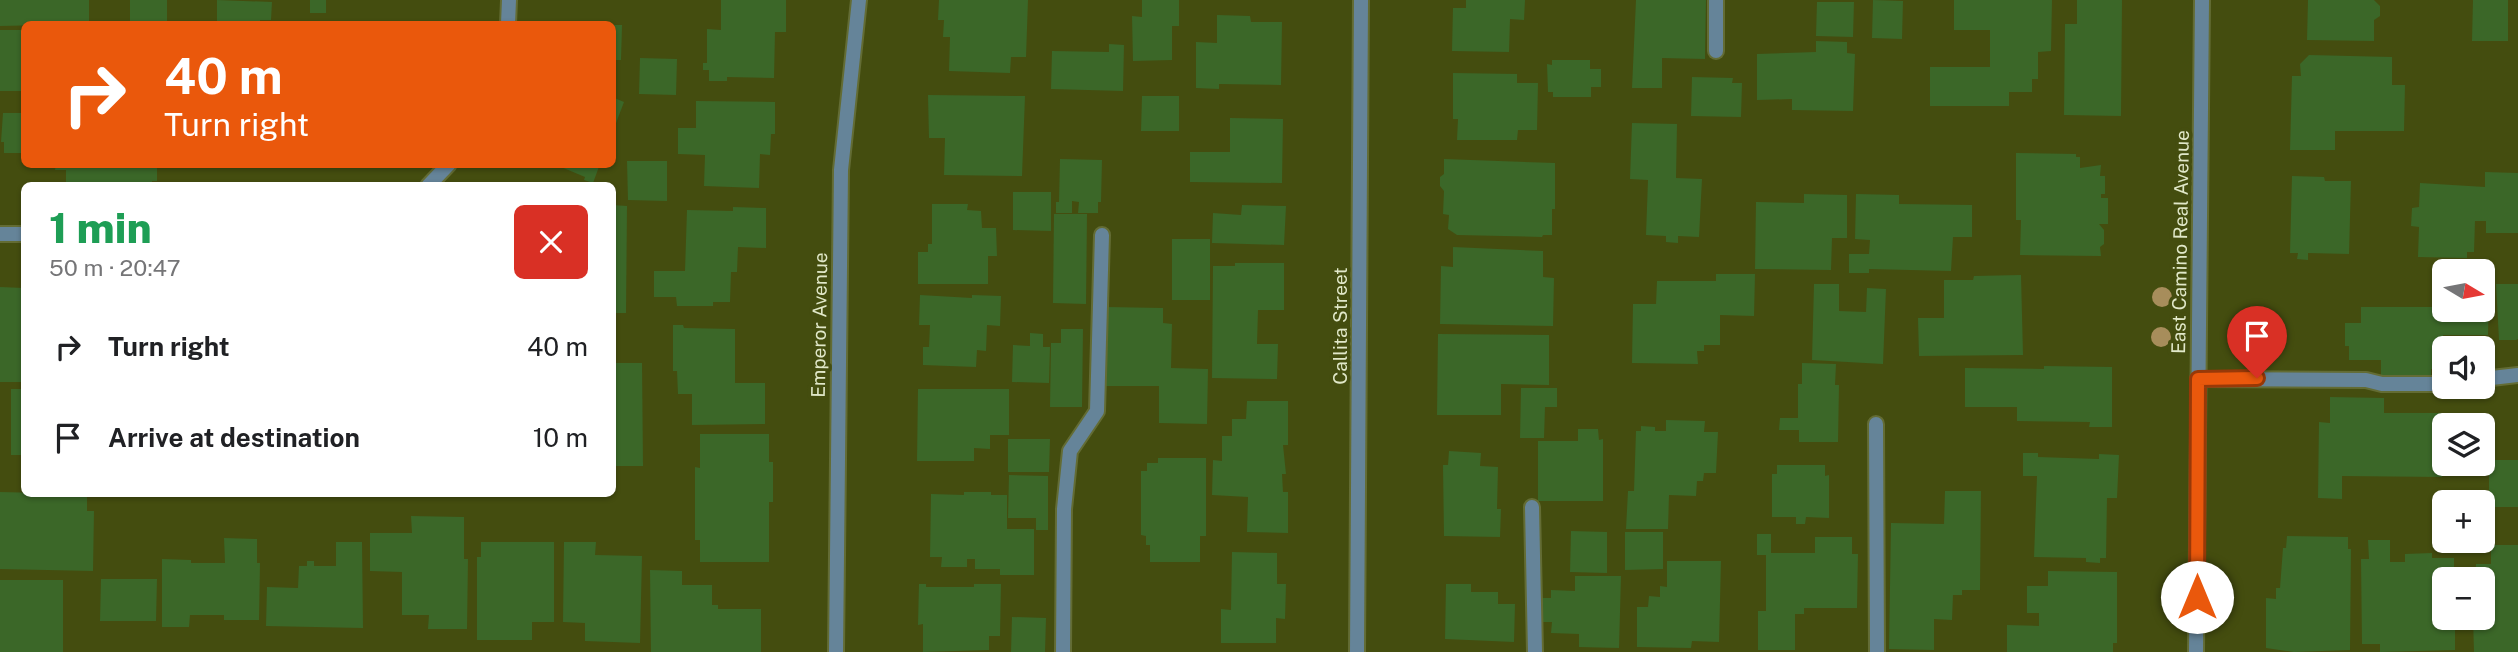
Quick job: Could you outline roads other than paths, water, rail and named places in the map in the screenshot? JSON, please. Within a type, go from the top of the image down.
[{"type":"street","points":[[508,21],[509,0]]},
{"type":"street","name":"Emperor Avenue","points":[[836,652],[841,170],[859,0]]},
{"type":"street","name":"Callita Street","points":[[1357,652],[1361,0]]},
{"type":"street","points":[[1716,0],[1716,51]]},
{"type":"street","name":"East Camino Real Avenue","points":[[2196,652],[2202,0]]},
{"type":"street","points":[[432,182],[445,168]]},
{"type":"street","points":[[0,234],[21,234]]},
{"type":"street","points":[[1063,652],[1066,486],[1070,451],[1097,411],[1102,235]]},
{"type":"street","points":[[2495,378],[2518,375]]},
{"type":"street","points":[[2198,379],[2366,380],[2382,384],[2432,384]]},
{"type":"street","points":[[1876,424],[1877,652]]},
{"type":"street","points":[[1532,507],[1535,652]]}]
